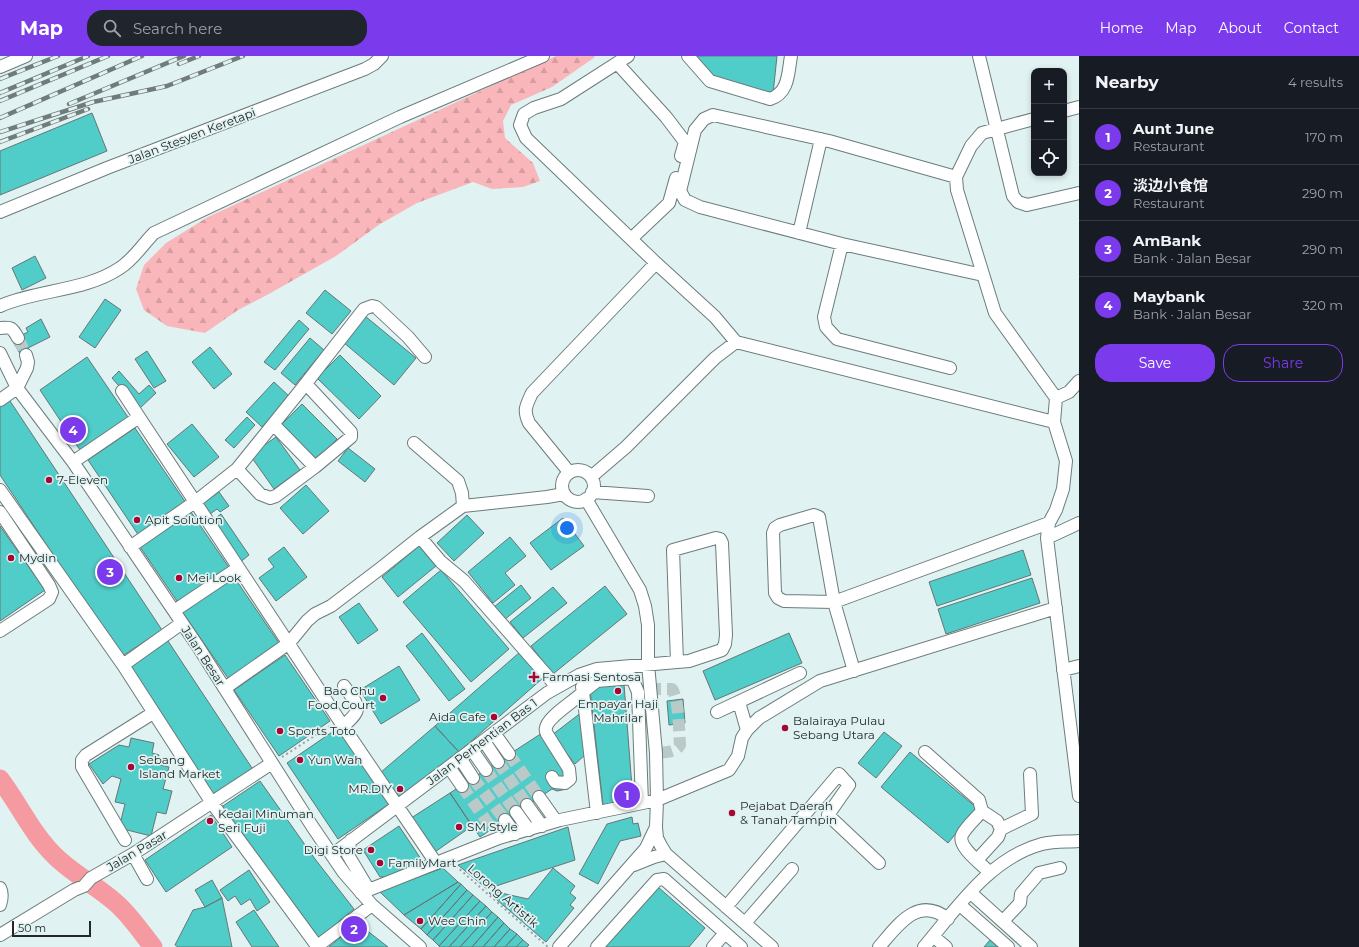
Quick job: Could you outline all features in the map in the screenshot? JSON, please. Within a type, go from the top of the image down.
[{"type":"street","points":[[0,67],[26,56]]},
{"type":"street","name":"Jalan Stesyen Keretapi","points":[[0,212],[107,168],[365,69],[374,64],[382,56]]},
{"type":"street","points":[[0,306],[12,301],[42,293],[71,288],[99,278],[120,268],[134,256],[154,233],[400,117],[543,56]]},
{"type":"street","points":[[688,56],[710,81],[770,99],[778,97],[784,89],[787,81],[791,56]]},
{"type":"street","points":[[979,56],[1013,196],[1018,202],[1028,206],[1079,193]]},
{"type":"street","points":[[632,240],[669,203],[685,142],[623,60],[561,99],[534,108],[524,114],[520,125],[526,138],[632,240],[656,263],[716,317],[736,342],[1054,422]]},
{"type":"street","points":[[1067,110],[1079,107]]},
{"type":"street","points":[[956,177],[821,139],[714,115],[704,119],[695,130],[680,191],[685,200],[700,207],[842,244],[983,275]]},
{"type":"street","points":[[1031,120],[982,133],[971,146],[956,177],[956,190],[995,313],[1056,398],[1054,422],[1066,461],[1063,489],[1056,510],[1049,523],[1047,538],[1079,796]]},
{"type":"street","points":[[799,233],[821,139]]},
{"type":"street","points":[[842,244],[824,317],[826,327],[837,339],[950,368]]},
{"type":"street","points":[[569,472],[529,424],[525,407],[532,393],[656,263]]},
{"type":"street","points":[[130,547],[195,502],[237,469],[274,425],[364,309],[372,306],[376,307],[408,337],[425,357]]},
{"type":"street","points":[[0,328],[9,327],[14,330],[18,338]]},
{"type":"street","points":[[591,477],[626,447],[714,358],[736,342]]},
{"type":"street","points":[[0,400],[17,388],[27,368],[28,362],[26,354]]},
{"type":"street","name":"Jalan Besar","points":[[1,359],[17,388],[73,462],[174,611],[344,873],[365,891],[372,905],[420,947]]},
{"type":"street","points":[[1056,398],[1069,392],[1079,381]]},
{"type":"street","points":[[237,469],[260,494],[270,498],[276,496],[315,467],[351,437],[351,432],[306,384]]},
{"type":"street","points":[[122,391],[397,806],[441,861]]},
{"type":"street","points":[[73,462],[139,417]]},
{"type":"street","points":[[274,425],[315,467]]},
{"type":"street","points":[[414,443],[458,481],[462,493],[463,506]]},
{"type":"street","points":[[589,496],[594,487],[591,477],[584,471],[574,470],[569,472],[563,480],[562,490],[567,498],[576,502],[589,496],[648,496]]},
{"type":"street","points":[[0,490],[123,665],[212,803],[316,947],[372,905]]},
{"type":"street","points":[[224,688],[289,643],[307,621],[315,614],[331,606],[420,537],[463,506],[564,494]]},
{"type":"street","points":[[589,496],[640,590],[645,606],[648,625],[648,664],[656,753],[657,838],[666,854],[772,947]]},
{"type":"street","points":[[0,512],[50,585],[52,592],[49,599],[0,631]]},
{"type":"street","points":[[854,671],[834,602],[819,517],[814,514],[775,528],[773,533],[775,593],[778,598],[784,601],[834,602],[1049,523]]},
{"type":"street","points":[[1047,538],[1079,523]]},
{"type":"street","points":[[420,537],[441,562],[464,581],[557,687]]},
{"type":"street","name":"Jalan Perhentian Bas 1","points":[[332,855],[557,687],[579,675],[597,669],[689,661],[722,650],[725,644],[726,635],[722,543],[720,539],[716,538],[673,550],[677,662]]},
{"type":"street","points":[[174,611],[238,568]]},
{"type":"street","points":[[351,840],[348,855],[365,891],[441,861],[496,834],[515,834],[556,821],[657,800],[729,770],[738,756],[742,738],[747,730],[759,718],[820,682],[1056,608]]},
{"type":"street","points":[[123,665],[182,623]]},
{"type":"street","points":[[1063,670],[1079,666]]},
{"type":"street","points":[[717,712],[800,673]]},
{"type":"street","points":[[579,675],[583,692],[597,813]]},
{"type":"street","points":[[552,777],[555,782],[565,782],[570,779],[569,769],[547,734],[546,728],[550,720],[578,698],[596,681],[632,678],[638,692],[642,803]]},
{"type":"street","points":[[341,723],[354,717],[358,710],[358,705],[344,686]]},
{"type":"street","points":[[739,702],[747,730]]},
{"type":"street","points":[[125,840],[82,767],[82,760],[86,755],[153,713]]},
{"type":"street","points":[[494,733],[509,754]]},
{"type":"street","points":[[484,741],[498,762]]},
{"type":"street","points":[[472,750],[486,770]]},
{"type":"street","points":[[924,752],[979,800],[982,811],[997,821],[1001,829]]},
{"type":"street","points":[[460,758],[473,778]]},
{"type":"street","name":"Jalan Pasar","points":[[0,934],[134,854],[272,763]]},
{"type":"street","points":[[449,767],[462,786]]},
{"type":"street","points":[[726,906],[839,774],[849,785],[828,815],[879,863]]},
{"type":"street","points":[[978,860],[998,837],[1001,829],[1032,814],[1030,774]]},
{"type":"street","points":[[539,797],[556,821]]},
{"type":"street","points":[[527,805],[542,826]]},
{"type":"street","points":[[982,811],[962,834],[961,841],[964,848],[990,873]]},
{"type":"street","points":[[516,812],[529,830]]},
{"type":"street","points":[[505,820],[515,834]]},
{"type":"street","points":[[559,947],[646,848],[656,827]]},
{"type":"street","points":[[924,947],[970,893],[990,873],[1008,859],[1031,848],[1044,844],[1079,841]]},
{"type":"street","points":[[134,854],[147,879]]},
{"type":"street","points":[[629,868],[654,857],[666,854]]},
{"type":"street","points":[[1003,921],[1020,902],[1021,894],[1039,873],[1060,868]]},
{"type":"street","points":[[746,923],[792,869]]},
{"type":"street","points":[[597,947],[660,878],[664,879],[741,947]]},
{"type":"street","points":[[0,888],[2,892],[0,905]]},
{"type":"street","points":[[970,893],[1031,947]]},
{"type":"street","points":[[960,905],[1008,947]]},
{"type":"street","points":[[879,947],[896,927],[916,911],[928,910],[940,913],[948,919]]},
{"type":"street","points":[[713,947],[725,933]]},
{"type":"street","points":[[933,936],[946,947]]},
{"type":"path","points":[[272,763],[341,723]]},
{"type":"path","name":"Lorong Artistik","points":[[441,861],[548,947]]},
{"type":"green space","points":[[556,56],[595,57],[552,87],[511,105],[503,121],[505,138],[533,163],[540,181],[523,187],[492,189],[473,182],[417,203],[380,224],[336,256],[238,310],[205,333],[167,326],[144,310],[136,289],[144,265],[166,243],[208,217]]},
{"type":"building","points":[[698,56],[777,56],[773,94],[719,83],[696,58]]},
{"type":"building","points":[[92,113],[107,151],[0,195],[0,151]]},
{"type":"building","points":[[35,256],[46,278],[22,290],[12,268]]},
{"type":"building","points":[[325,290],[351,311],[332,334],[306,313]]},
{"type":"building","points":[[105,299],[121,310],[95,348],[79,337]]},
{"type":"building","points":[[365,316],[416,358],[394,385],[343,342]]},
{"type":"building","points":[[41,319],[50,337],[28,348],[31,352],[22,357],[12,340],[28,332],[26,328]]},
{"type":"building","points":[[299,320],[309,329],[275,370],[264,362]]},
{"type":"building","points":[[310,338],[324,350],[295,385],[281,373]]},
{"type":"building","points":[[210,347],[232,374],[214,389],[192,362]]},
{"type":"building","points":[[147,351],[166,381],[154,388],[135,359]]},
{"type":"building","points":[[340,355],[381,396],[359,419],[317,378]]},
{"type":"building","points":[[87,357],[130,420],[82,453],[40,390]]},
{"type":"building","points":[[119,371],[139,394],[149,385],[156,393],[139,409],[112,378]]},
{"type":"building","points":[[274,382],[290,397],[262,427],[246,412]]},
{"type":"building","points":[[8,398],[162,630],[121,657],[0,475],[0,403]]},
{"type":"building","points":[[302,404],[337,439],[316,461],[280,426]]},
{"type":"building","points":[[247,417],[255,425],[234,448],[225,440]]},
{"type":"building","points":[[192,424],[219,457],[194,477],[167,444]]},
{"type":"building","points":[[135,428],[186,503],[139,536],[88,460]]},
{"type":"building","points":[[276,437],[300,470],[274,489],[250,455]]},
{"type":"building","points":[[348,448],[375,469],[365,482],[338,461]]},
{"type":"building","points":[[306,485],[329,511],[303,534],[280,508]]},
{"type":"building","points":[[219,492],[229,506],[220,512],[217,509],[206,517],[199,506]]},
{"type":"building","points":[[191,512],[230,569],[179,604],[140,547]]},
{"type":"building","points":[[221,514],[249,555],[239,563],[210,522]]},
{"type":"building","points":[[467,515],[484,533],[454,561],[437,543]]},
{"type":"building","points":[[563,518],[584,546],[551,570],[530,543]]},
{"type":"building","name":"Mydin","points":[[0,526],[45,590],[0,621]]},
{"type":"building","points":[[510,537],[526,556],[505,573],[515,585],[493,603],[468,572]]},
{"type":"building","points":[[419,546],[436,566],[398,597],[382,577]]},
{"type":"building","points":[[284,547],[307,577],[276,601],[259,578],[274,567],[268,559]]},
{"type":"building","points":[[1023,550],[1031,575],[937,606],[929,582]]},
{"type":"building","points":[[441,570],[509,649],[471,682],[403,602]]},
{"type":"building","points":[[232,574],[281,646],[230,681],[181,610]]},
{"type":"building","points":[[1032,578],[1040,603],[946,634],[938,609]]},
{"type":"building","points":[[521,585],[531,598],[504,620],[494,607]]},
{"type":"building","points":[[605,586],[627,614],[553,674],[531,646]]},
{"type":"building","points":[[553,587],[567,603],[523,638],[510,622]]},
{"type":"building","points":[[359,603],[378,630],[358,644],[339,617]]},
{"type":"building","points":[[422,633],[465,689],[449,701],[406,646]]},
{"type":"building","points":[[789,633],[802,663],[715,700],[703,671]]},
{"type":"building","points":[[166,638],[254,771],[214,798],[126,665]]},
{"type":"building","points":[[520,652],[543,678],[459,752],[435,726]]},
{"type":"building","points":[[285,655],[330,721],[279,756],[234,690]]},
{"type":"building","points":[[399,666],[420,700],[381,724],[360,690]]},
{"type":"building","points":[[624,684],[633,800],[603,805],[590,690],[601,685]]},
{"type":"building","points":[[683,699],[685,723],[669,725],[667,701]]},
{"type":"building","points":[[582,712],[585,755],[575,764],[552,735]]},
{"type":"building","points":[[435,726],[459,752],[397,798],[380,773]]},
{"type":"building","points":[[338,728],[389,804],[338,839],[287,763]]},
{"type":"building","points":[[884,732],[902,746],[876,778],[858,763]]},
{"type":"building","points":[[542,733],[575,772],[575,783],[567,789],[557,791],[552,789],[480,837],[450,793]]},
{"type":"building","points":[[131,738],[154,743],[152,753],[159,755],[156,764],[169,767],[163,789],[172,791],[166,814],[157,812],[151,836],[119,828],[125,804],[115,802],[121,779],[112,776],[103,784],[89,764],[119,745],[129,747]]},
{"type":"building","points":[[910,752],[977,808],[948,843],[881,787]]},
{"type":"building","points":[[260,781],[315,859],[354,909],[317,940],[220,808]]},
{"type":"building","points":[[450,793],[472,826],[432,854],[408,820]]},
{"type":"building","points":[[211,815],[232,847],[166,892],[145,860]]},
{"type":"building","points":[[632,817],[633,824],[638,823],[641,836],[620,841],[598,884],[579,874],[607,824]]},
{"type":"building","points":[[399,826],[423,862],[398,876],[380,877],[363,850]]},
{"type":"building","points":[[568,827],[575,860],[487,889],[458,865]]},
{"type":"building","points":[[443,868],[458,882],[404,915],[379,891]]},
{"type":"building","points":[[553,868],[575,886],[570,893],[576,898],[570,905],[574,908],[546,942],[489,893],[492,891],[528,899]]},
{"type":"building","points":[[249,870],[270,902],[257,911],[250,899],[241,905],[235,896],[228,901],[220,890]]},
{"type":"building","points":[[212,880],[222,898],[205,907],[195,890]]},
{"type":"building","points":[[458,882],[461,884],[421,929],[404,915]]},
{"type":"building","points":[[461,884],[467,890],[427,935],[421,929]]},
{"type":"building","points":[[658,887],[705,928],[689,947],[605,947]]},
{"type":"building","points":[[467,890],[473,895],[433,940],[427,935]]},
{"type":"building","points":[[473,895],[480,901],[439,946],[433,940]]},
{"type":"building","points":[[222,898],[232,947],[178,947],[175,945],[193,910],[205,907]]},
{"type":"building","points":[[480,901],[486,906],[449,947],[440,947],[439,946]]},
{"type":"building","points":[[486,906],[492,912],[460,947],[449,947]]},
{"type":"building","points":[[254,910],[279,947],[252,947],[236,922]]},
{"type":"building","points":[[492,912],[498,917],[472,947],[460,947]]},
{"type":"building","points":[[498,917],[504,923],[483,947],[472,947]]},
{"type":"building","points":[[504,923],[510,929],[494,947],[483,947]]},
{"type":"building","points":[[365,929],[388,947],[329,947],[348,931]]},
{"type":"building","points":[[510,929],[517,934],[505,947],[494,947]]},
{"type":"building","points":[[517,934],[523,940],[516,947],[505,947]]},
{"type":"building","points":[[523,940],[529,945],[527,947],[516,947]]},
{"type":"building","points":[[990,940],[998,947],[984,947]]},
{"type":"waterway","points":[[0,779],[32,829],[55,856],[69,869],[101,891],[121,908],[131,918],[153,947]]},
{"type":"tunnel","points":[[18,338],[26,355]]},
{"type":"tunnel","points":[[649,689],[672,689],[676,700],[678,716],[680,745],[672,751],[656,753]]},
{"type":"tunnel","points":[[509,754],[539,797]]},
{"type":"tunnel","points":[[498,762],[527,805]]},
{"type":"tunnel","points":[[486,770],[516,812]]},
{"type":"tunnel","points":[[473,778],[505,820]]},
{"type":"tunnel","points":[[462,786],[492,829]]},
{"type":"railway","points":[[0,79],[58,56]]},
{"type":"railway","points":[[0,93],[88,56]]},
{"type":"railway","points":[[0,101],[108,56]]},
{"type":"railway","points":[[0,118],[142,56]]},
{"type":"railway","points":[[69,104],[184,56]]},
{"type":"railway","points":[[179,64],[199,56]]},
{"type":"railway","points":[[0,132],[93,102],[167,86],[243,56]]},
{"type":"railway","points":[[0,142],[88,109]]},
{"type":"place","name":"Maybank","points":[[73,430]]},
{"type":"place","name":"7-Eleven","points":[[49,480]]},
{"type":"place","name":"Apit Solution","points":[[137,520]]},
{"type":"place","name":"Mydin","points":[[11,558]]},
{"type":"place","name":"AmBank","points":[[110,572]]},
{"type":"place","name":"Mei Look","points":[[179,578]]},
{"type":"place","name":"Farmasi Sentosa","points":[[534,677]]},
{"type":"place","name":"Empayar Haji Mahrilar","points":[[618,691]]},
{"type":"place","name":"Bao Chu Food Court","points":[[383,698]]},
{"type":"place","name":"Aida Cafe","points":[[494,717]]},
{"type":"place","name":"Balairaya Pulau Sebang Utara","points":[[785,728]]},
{"type":"place","name":"Sports Toto","points":[[280,731]]},
{"type":"place","name":"Yun Wah","points":[[300,760]]},
{"type":"place","name":"Sebang Island Market","points":[[131,767]]},
{"type":"place","name":"MR.DIY","points":[[400,789]]},
{"type":"place","name":"Aunt June","points":[[627,795]]},
{"type":"place","name":"Pejabat Daerah & Tanah Tampin","points":[[732,813]]},
{"type":"place","name":"Kedai Minuman Seri Fuji","points":[[210,821]]},
{"type":"place","name":"SM Style","points":[[459,827]]},
{"type":"place","name":"Digi Store","points":[[371,850]]},
{"type":"place","name":"FamilyMart","points":[[380,863]]},
{"type":"place","name":"Wee Chin","points":[[420,921]]},
{"type":"place","name":"淡边小食馆","points":[[354,929]]}]
